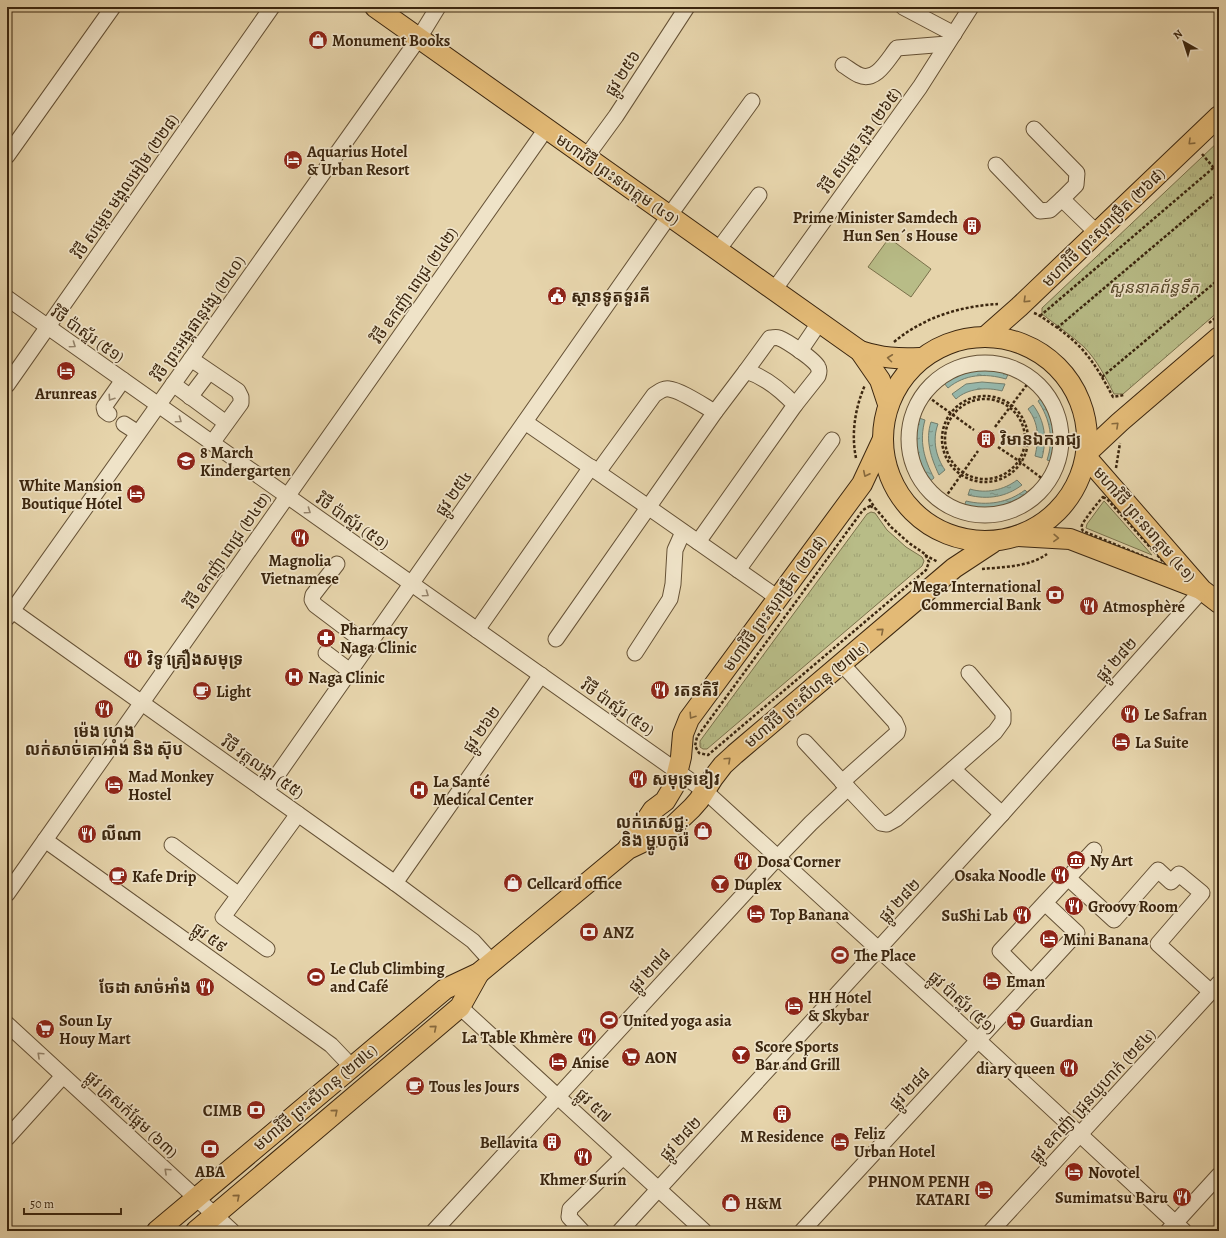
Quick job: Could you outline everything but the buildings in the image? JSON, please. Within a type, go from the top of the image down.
[{"type":"main road","name":"មហាវិថី ព្រះនរោត្តម (៤១)","points":[[375,7],[860,352],[880,380],[888,404]]},
{"type":"main road","name":"មហាវិថី ព្រះសុរាម្រឹត (២៦៨)","points":[[985,337],[1019,307],[1219,116]]},
{"type":"main road","points":[[1087,455],[1213,331]]},
{"type":"main road","points":[[985,337],[1011,340],[1037,351],[1059,368],[1072,382],[1080,398],[1088,434],[1087,455],[1084,469],[1073,491],[1053,516],[1034,528],[1017,536],[992,544],[957,537],[934,527],[913,512],[898,492],[888,468],[883,439],[888,404],[906,372],[920,358],[951,343],[968,338],[985,337]]},
{"type":"main road","name":"មហាវិថី ព្រះនរោត្តម (៤១)","points":[[860,352],[897,359],[920,358]]},
{"type":"main road","name":"មហាវិថី ព្រះសុរាម្រឹត (២៦៨)","points":[[678,771],[682,757],[683,734],[689,719],[862,484],[883,439]]},
{"type":"main road","name":"មហាវិថី ព្រះនរោត្តម (៤១)","points":[[1087,455],[1202,590],[1219,603]]},
{"type":"main road","name":"មហាវិថី ព្រះនរោត្តម (៤១)","points":[[1017,536],[1076,533],[1202,590]]},
{"type":"main road","name":"មហាវិថី ព្រះសីហនុ (២៧៤)","points":[[157,1231],[444,989],[486,968],[628,849],[670,829],[692,808],[716,774],[735,754],[954,568],[992,544]]},
{"type":"main road","name":"មហាវិថី ព្រះសីហនុ (២៧៤)","points":[[628,849],[653,810],[665,801],[674,786],[678,771]]},
{"type":"main road","name":"មហាវិថី ព្រះសីហនុ (២៧៤)","points":[[196,1231],[460,1007],[486,968]]},
{"type":"street","points":[[7,156],[113,7]]},
{"type":"street","name":"វិថី សម្តេច មង្គលអៀម (២២៨)","points":[[7,385],[272,7]]},
{"type":"street","name":"វិថី ព្រះអង្គផានុវង្ស (២៤០)","points":[[9,612],[138,434],[419,38],[438,7]]},
{"type":"street","name":"ផ្លូវ ២៥៦","points":[[586,157],[616,116],[687,7]]},
{"type":"street","points":[[903,7],[950,39]]},
{"type":"street","name":"វិថី សម្តេច ភួង (២៦៥)","points":[[774,290],[920,87],[971,7]]},
{"type":"street","points":[[843,65],[860,76],[868,77],[878,73],[897,48],[950,39]]},
{"type":"street","name":"ផ្លូវ ២៥៤","points":[[266,791],[669,216],[752,101]]},
{"type":"street","name":"វិថី ឧកញ៉ា ពេជ្រ (២៤២)","points":[[7,894],[546,129]]},
{"type":"street","points":[[996,166],[1040,211],[1050,210],[1062,199],[1076,185],[1077,173],[1034,129]]},
{"type":"street","points":[[718,250],[759,195]]},
{"type":"street","points":[[1062,199],[1096,232]]},
{"type":"street","name":"វិថី ប៉ាស្ទ័រ (៥១)","points":[[7,298],[541,676],[678,771]]},
{"type":"street","points":[[800,351],[819,323]]},
{"type":"street","points":[[556,639],[715,412],[770,338],[779,338],[815,362],[818,367],[818,376],[698,542]]},
{"type":"street","points":[[191,359],[238,391],[241,397],[241,403],[212,443]]},
{"type":"street","points":[[984,362],[1002,364],[1020,370],[1032,378],[1048,394],[1057,410],[1062,428],[1062,446],[1058,465],[1048,483],[1037,495],[1022,506],[1005,513],[987,516],[968,514],[951,508],[936,498],[923,484],[914,468],[909,450],[909,432],[913,414],[918,401],[924,394],[934,383],[949,372],[966,365],[984,362]]},
{"type":"street","points":[[746,371],[757,375],[784,394],[795,406]]},
{"type":"street","points":[[190,397],[209,372]]},
{"type":"street","points":[[109,414],[104,408],[123,380]]},
{"type":"street","points":[[173,384],[226,423]]},
{"type":"street","points":[[477,630],[595,470],[654,395],[661,390],[668,389],[679,392],[715,412]]},
{"type":"street","points":[[524,422],[778,598]]},
{"type":"street","points":[[124,424],[138,434]]},
{"type":"street","points":[[738,570],[832,440]]},
{"type":"street","points":[[635,653],[670,599],[673,584],[675,550],[683,532]]},
{"type":"street","points":[[336,564],[313,595],[312,600],[315,605],[368,645]]},
{"type":"street","name":"ផ្លូវ ២៨២","points":[[620,1231],[1002,814],[1202,590]]},
{"type":"street","name":"វិថី វត្តលង្កា (៥៥)","points":[[9,612],[142,703],[395,882],[473,941],[486,968]]},
{"type":"street","points":[[326,653],[350,671]]},
{"type":"street","name":"ផ្លូវ ២៧៨","points":[[434,1231],[778,857],[845,785],[897,733],[898,729],[895,722],[842,664]]},
{"type":"street","points":[[805,742],[881,823],[887,824],[896,819],[1000,727],[1003,719],[1003,713],[969,672]]},
{"type":"street","name":"ផ្លូវ ២៦២","points":[[395,882],[541,676]]},
{"type":"street","points":[[953,769],[1002,814]]},
{"type":"street","name":"ផ្លូវ ប៉ាស្ទ័រ (៥១)","points":[[678,771],[705,791],[978,1040],[1176,1228]]},
{"type":"street","points":[[266,949],[223,917],[298,814]]},
{"type":"street","name":"ផ្លូវ ៥៩","points":[[45,840],[331,1045],[351,1066]]},
{"type":"street","points":[[172,844],[239,895]]},
{"type":"street","points":[[1032,983],[1000,951],[1094,850]]},
{"type":"street","points":[[1068,878],[1114,920],[1158,870],[1171,882],[1179,874],[1202,893],[1158,944],[1215,988]]},
{"type":"street","name":"ផ្លូវ ២៨៨","points":[[802,1231],[1077,933],[1045,903]]},
{"type":"street","name":"ផ្លូវ ឧកញ៉ា ជ្រុនយូហាក់ (២៩៤)","points":[[991,1231],[1215,988]]},
{"type":"street","name":"ផ្លូវ ៥៧","points":[[460,1007],[704,1231]]},
{"type":"street","name":"ផ្លូវ ត្រសក់ផ្អែម (៦៣)","points":[[7,1024],[232,1231]]},
{"type":"street","points":[[7,1138],[63,1076]]},
{"type":"street","points":[[582,1231],[569,1217],[570,1209],[623,1157]]},
{"type":"street","points":[[1176,1228],[1219,1175]]},
{"type":"path","points":[[1202,154],[1219,174]]},
{"type":"path","points":[[1130,391],[1124,396],[1113,397],[1102,377],[1083,350],[1040,316],[1219,163]]},
{"type":"path","points":[[1057,328],[1219,191]]},
{"type":"path","points":[[1102,377],[1219,279]]},
{"type":"path","points":[[1213,331],[1219,315]]},
{"type":"path","points":[[995,427],[1032,378]]},
{"type":"path","points":[[924,394],[974,430]]},
{"type":"path","points":[[985,396],[995,397],[1010,406],[1023,424],[1025,433],[1024,448],[1020,462],[1005,474],[996,478],[976,478],[962,473],[950,464],[943,445],[945,425],[952,414],[965,402],[974,398],[985,396]]},
{"type":"path","points":[[998,447],[1048,483]]},
{"type":"path","points":[[942,502],[978,451]]},
{"type":"path","points":[[1103,497],[1107,499],[1167,566],[1083,531],[1076,533],[1097,502],[1103,497]]},
{"type":"path","points":[[925,554],[930,562],[926,570],[708,755],[699,753],[695,746],[697,737],[863,510],[870,506],[876,510],[890,527],[908,543],[940,563],[954,568],[976,570],[1024,564],[1043,557],[1048,553]]},
{"type":"green space","name":"សួននាគព័ន្ធទឹក","points":[[1219,141],[1219,311],[1123,394],[1114,394],[1101,369],[1089,352],[1074,338],[1042,314],[1042,308]]},
{"type":"green space","points":[[889,238],[931,269],[911,297],[868,267]]},
{"type":"green space","points":[[1104,501],[1152,555],[1086,528],[1087,524]]},
{"type":"green space","points":[[871,512],[875,513],[887,530],[906,547],[922,557],[924,561],[922,566],[707,749],[700,747],[700,741],[867,514]]},
{"type":"water","points":[[973,368],[991,368],[1009,372],[1006,379],[990,376],[968,377],[948,388],[944,383],[955,374]]},
{"type":"water","points":[[982,382],[1005,384],[1002,391],[978,389],[961,395],[956,399],[952,394],[966,384]]},
{"type":"water","points":[[1043,397],[1052,412],[1057,428],[1056,454],[1053,462],[1047,460],[1050,444],[1050,429],[1038,401]]},
{"type":"water","points":[[1033,405],[1040,417],[1044,430],[1044,451],[1042,458],[1035,456],[1037,431],[1032,414],[1028,409]]},
{"type":"water","points":[[919,418],[925,420],[922,435],[925,457],[934,478],[929,482],[921,467],[916,451],[916,435]]},
{"type":"water","points":[[931,422],[938,424],[935,442],[939,460],[945,470],[939,475],[930,449],[929,429]]},
{"type":"water","points":[[1017,480],[1022,485],[1003,495],[983,497],[968,495],[970,489],[988,491],[1001,489]]},
{"type":"water","points":[[1025,490],[1030,495],[1006,507],[990,511],[981,511],[964,507],[966,501],[989,503],[1004,501]]},
{"type":"place","name":"Monument Books","points":[[318,40]]},
{"type":"place","name":"Aquarius Hotel & Urban Resort","points":[[293,160]]},
{"type":"place","name":"Prime Minister Samdech Hun Sen´s House","points":[[972,226]]},
{"type":"place","name":"ស្ថានទូតទួរគី","points":[[557,296]]},
{"type":"place","name":"Arunreas","points":[[66,371]]},
{"type":"place","name":"វិមានឯករាជ្យ","points":[[986,439]]},
{"type":"place","name":"8 March Kindergarten","points":[[186,461]]},
{"type":"place","name":"White Mansion Boutique Hotel","points":[[136,494]]},
{"type":"place","name":"Magnolia Vietnamese","points":[[300,538]]},
{"type":"place","name":"Mega International Commercial Bank","points":[[1055,595]]},
{"type":"place","name":"Atmosphère","points":[[1089,606]]},
{"type":"place","name":"Pharmacy Naga Clinic","points":[[326,638]]},
{"type":"place","name":"វិទូ គ្រឿងសមុទ្រ","points":[[133,659]]},
{"type":"place","name":"Naga Clinic","points":[[294,677]]},
{"type":"place","name":"រតនគិរី","points":[[660,690]]},
{"type":"place","name":"Light","points":[[202,691]]},
{"type":"place","name":"ម៉េង ហេង លក់សាច់គោអាំង និង ស៊ុប","points":[[104,709]]},
{"type":"place","name":"Le Safran","points":[[1130,714]]},
{"type":"place","name":"La Suite","points":[[1121,742]]},
{"type":"place","name":"សមុទ្រខៀវ","points":[[638,779]]},
{"type":"place","name":"Mad Monkey Hostel","points":[[114,785]]},
{"type":"place","name":"La Santé Medical Center","points":[[419,790]]},
{"type":"place","name":"លក់ភេសជ្ជៈ និង ម្ហូបកូរ៉េ","points":[[703,831]]},
{"type":"place","name":"លីណា","points":[[87,834]]},
{"type":"place","name":"Ny Art","points":[[1076,860]]},
{"type":"place","name":"Dosa Corner","points":[[743,861]]},
{"type":"place","name":"Osaka Noodle","points":[[1060,875]]},
{"type":"place","name":"Kafe Drip","points":[[118,876]]},
{"type":"place","name":"Cellcard office","points":[[513,883]]},
{"type":"place","name":"Duplex","points":[[720,884]]},
{"type":"place","name":"Groovy Room","points":[[1074,906]]},
{"type":"place","name":"Top Banana","points":[[756,914]]},
{"type":"place","name":"SuShi Lab","points":[[1022,915]]},
{"type":"place","name":"ANZ","points":[[589,932]]},
{"type":"place","name":"Mini Banana","points":[[1049,939]]},
{"type":"place","name":"The Place","points":[[840,955]]},
{"type":"place","name":"Le Club Climbing and Café","points":[[316,977]]},
{"type":"place","name":"Eman","points":[[992,981]]},
{"type":"place","name":"ចែដា សាច់អាំង","points":[[205,987]]},
{"type":"place","name":"HH Hotel & Skybar","points":[[794,1006]]},
{"type":"place","name":"United yoga asia","points":[[609,1020]]},
{"type":"place","name":"Guardian","points":[[1016,1021]]},
{"type":"place","name":"Soun Ly Houy Mart","points":[[45,1029]]},
{"type":"place","name":"La Table Khmère","points":[[587,1037]]},
{"type":"place","name":"Score Sports Bar and Grill","points":[[741,1055]]},
{"type":"place","name":"AON","points":[[631,1057]]},
{"type":"place","name":"Anise","points":[[558,1062]]},
{"type":"place","name":"diary queen","points":[[1069,1068]]},
{"type":"place","name":"Tous les Jours","points":[[415,1086]]},
{"type":"place","name":"CIMB","points":[[256,1110]]},
{"type":"place","name":"M Residence","points":[[782,1114]]},
{"type":"place","name":"Bellavita","points":[[552,1142]]},
{"type":"place","name":"Feliz Urban Hotel","points":[[840,1142]]},
{"type":"place","name":"ABA","points":[[210,1149]]},
{"type":"place","name":"Khmer Surin","points":[[583,1157]]},
{"type":"place","name":"Novotel","points":[[1074,1172]]},
{"type":"place","name":"PHNOM PENH KATARI","points":[[984,1190]]},
{"type":"place","name":"Sumimatsu Baru","points":[[1182,1197]]},
{"type":"place","name":"H&M","points":[[731,1203]]}]
